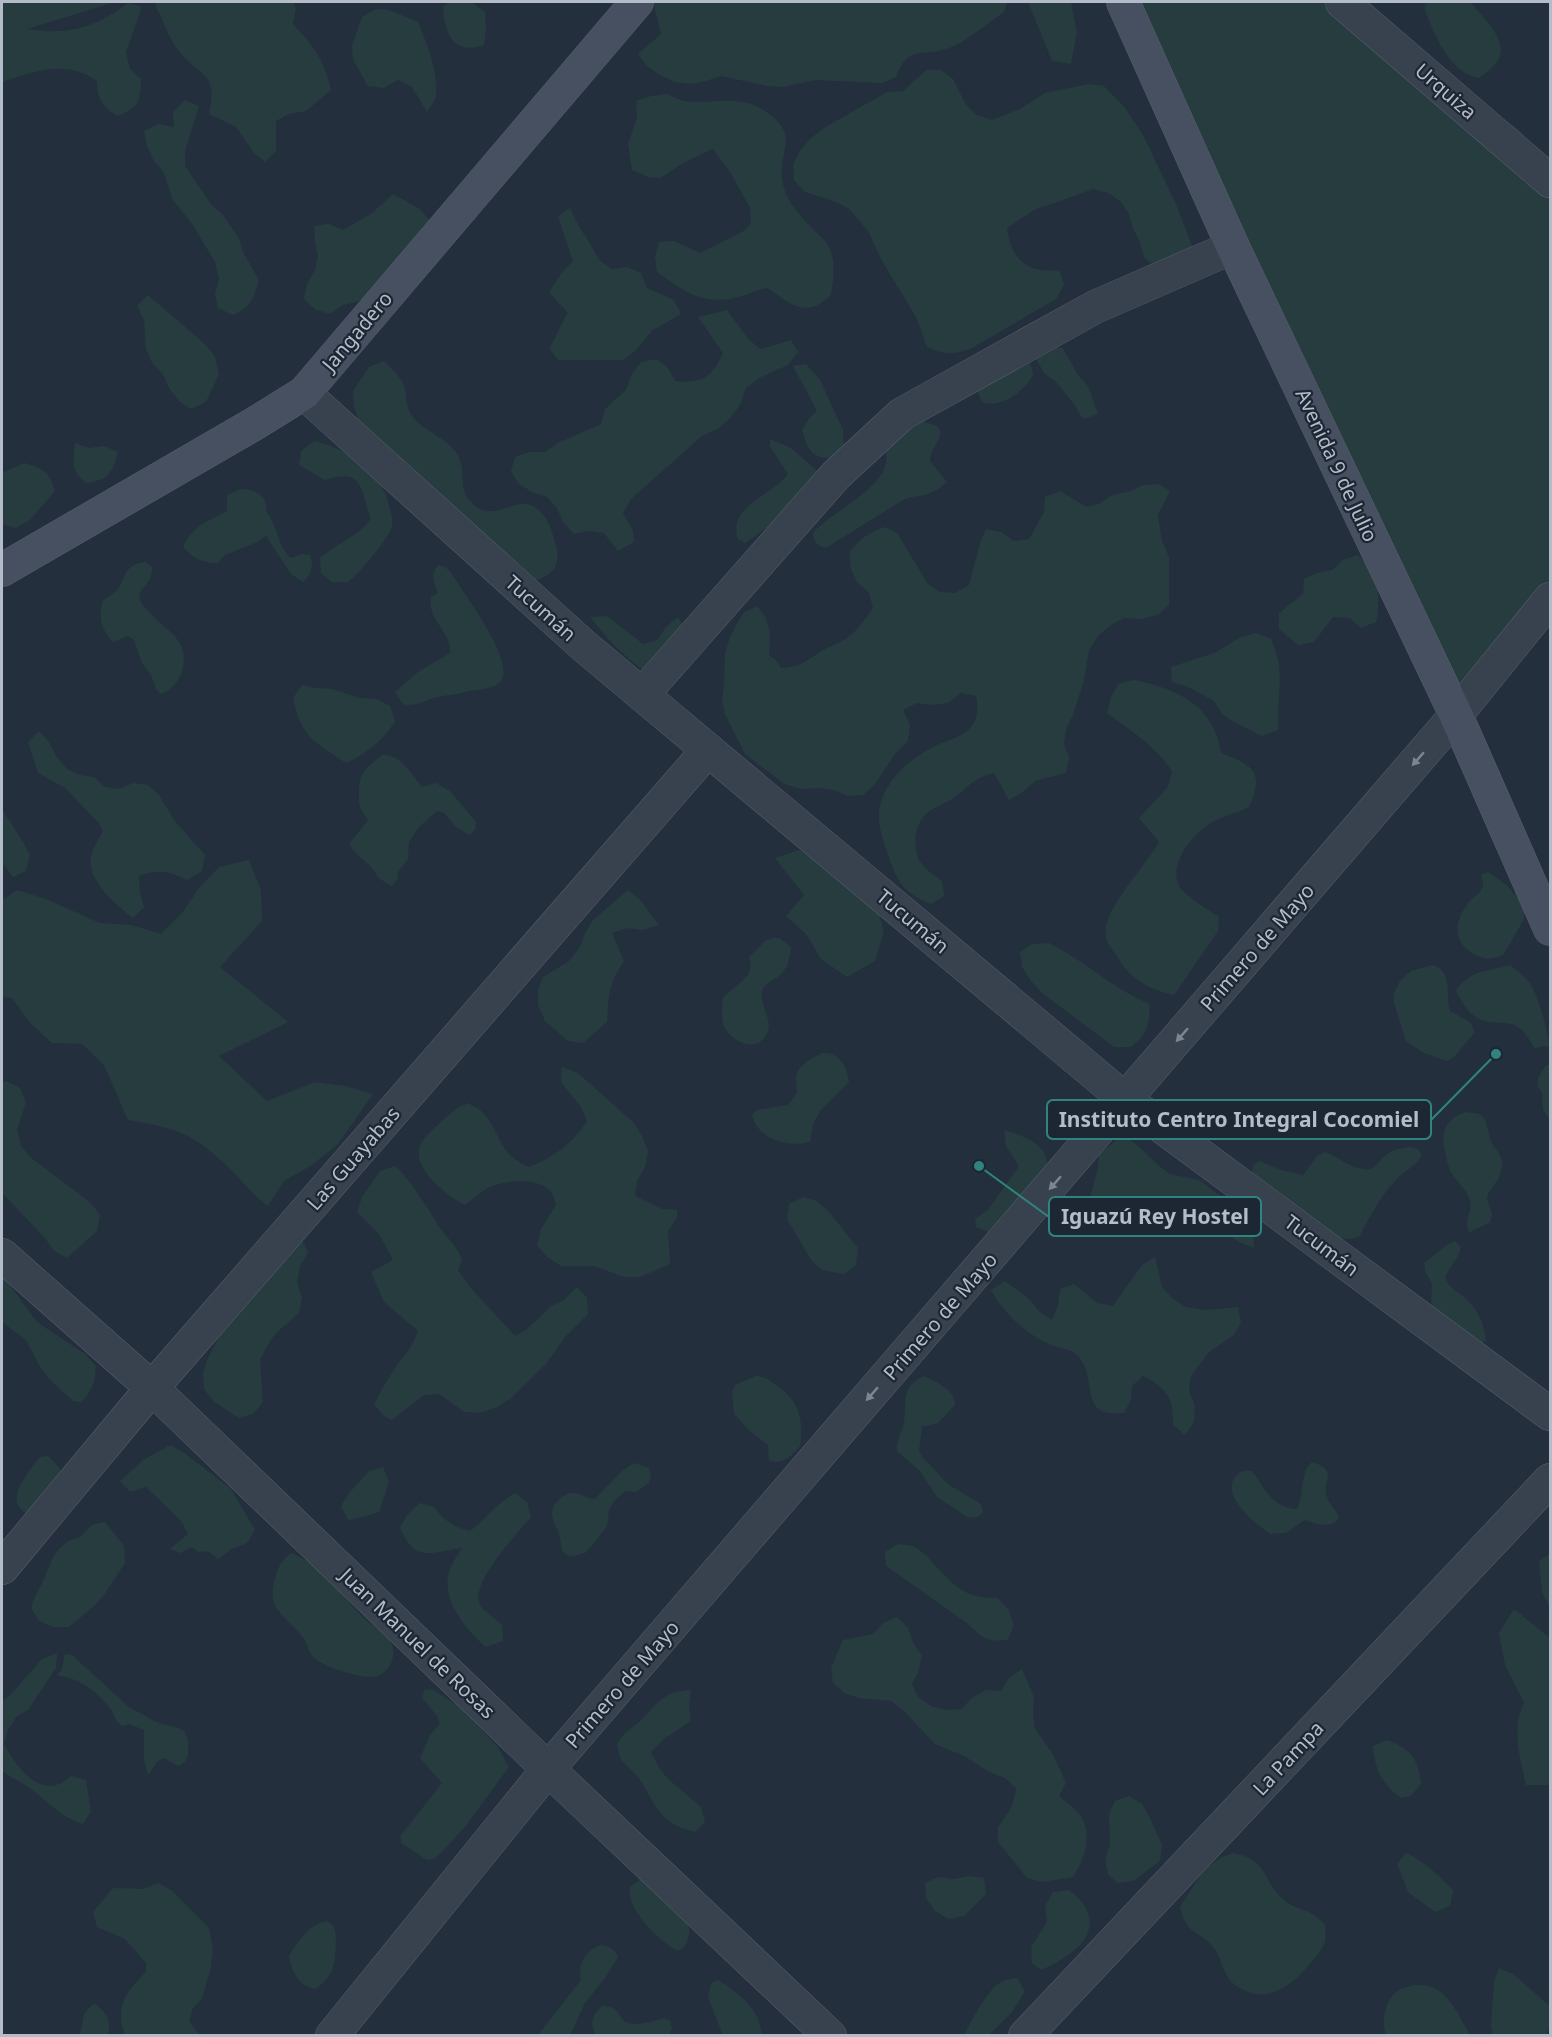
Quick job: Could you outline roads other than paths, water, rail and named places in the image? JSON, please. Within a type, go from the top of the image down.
[{"type":"main road","name":"Jangadero","points":[[2,570],[304,393],[638,2]]},
{"type":"main road","name":"Avenida 9 de Julio","points":[[1123,2],[1233,246],[1456,715],[1551,929]]},
{"type":"street","name":"Urquiza","points":[[1342,2],[1551,181]]},
{"type":"street","points":[[642,695],[836,475],[902,414],[1095,307],[1233,246]]},
{"type":"street","name":"Tucumán","points":[[304,393],[584,646],[1126,1100],[1551,1414]]},
{"type":"street","name":"Primero de Mayo","points":[[332,2036],[549,1769],[1456,715],[1551,598]]},
{"type":"street","name":"Las Guayabas","points":[[2,1568],[152,1388],[708,750]]},
{"type":"street","name":"Juan Manuel de Rosas","points":[[2,1256],[152,1388],[830,2036]]},
{"type":"street","name":"La Pampa","points":[[1025,2036],[1551,1480]]},
{"type":"place","name":"Instituto Centro Integral Cocomiel","points":[[1496,1054]]},
{"type":"place","name":"Iguazú Rey Hostel","points":[[979,1166]]}]
